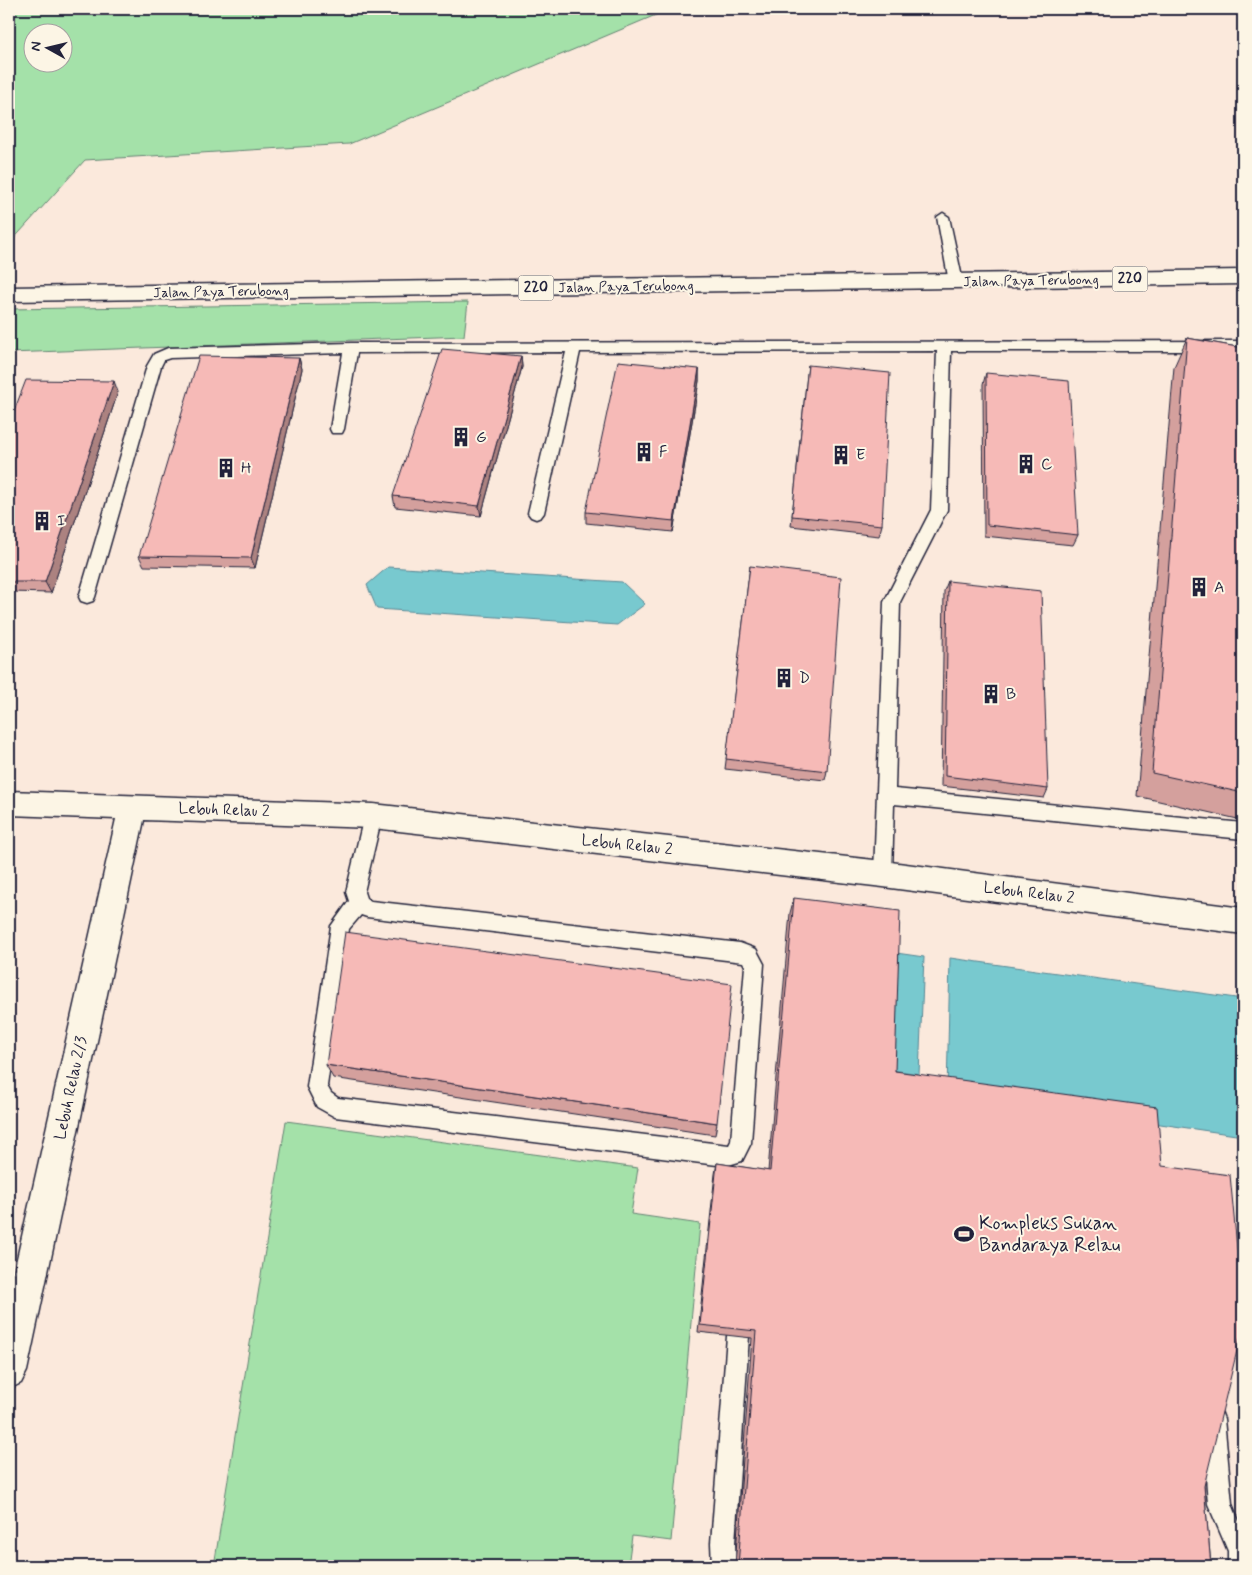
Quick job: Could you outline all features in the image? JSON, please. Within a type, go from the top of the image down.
[{"type":"street","name":"Jalan Paya Terubong","points":[[9,294],[1243,277]]},
{"type":"street","points":[[1197,278],[1243,284]]},
{"type":"street","name":"Lebuh Relau 2","points":[[9,803],[373,816],[883,874],[1243,921]]},
{"type":"street","name":"Lebuh Relau 2/3","points":[[9,1371],[133,806]]},
{"type":"lane","points":[[943,217],[956,282]]},
{"type":"lane","points":[[87,597],[154,366],[158,357],[168,352],[351,348],[1243,346]]},
{"type":"lane","points":[[536,513],[574,347]]},
{"type":"lane","points":[[883,874],[892,602],[939,510],[944,347]]},
{"type":"lane","points":[[338,429],[351,348]]},
{"type":"lane","points":[[886,796],[1243,831]]},
{"type":"lane","points":[[359,903],[340,926],[317,1087],[324,1100],[336,1107],[725,1156],[735,1154],[741,1143],[755,964],[749,955],[740,952],[367,909],[359,903],[356,892],[373,816]]},
{"type":"lane","points":[[724,1566],[723,1543],[738,1336]]},
{"type":"lane","points":[[1211,1394],[1220,1504],[1241,1553]]},
{"type":"green space","points":[[9,9],[670,9],[349,144],[85,160],[9,244]]},
{"type":"green space","points":[[468,302],[464,336],[9,353],[9,309]]},
{"type":"green space","points":[[286,1121],[638,1168],[631,1214],[700,1224],[671,1541],[632,1536],[628,1566],[214,1566]]},
{"type":"water","points":[[388,567],[622,582],[645,604],[617,625],[377,609],[367,585]]},
{"type":"water","points":[[813,941],[924,957],[919,1074],[803,1057]]},
{"type":"water","points":[[950,958],[1243,999],[1243,1136],[947,1093]]},
{"type":"building","name":"A","points":[[1187,338],[1243,348],[1243,793],[1152,773]]},
{"type":"building","name":"G","points":[[442,349],[521,356],[479,506],[393,496]]},
{"type":"building","name":"H","points":[[199,356],[299,358],[251,558],[139,556]]},
{"type":"building","name":"F","points":[[618,361],[699,369],[674,521],[586,512]]},
{"type":"building","name":"E","points":[[808,365],[890,373],[882,525],[792,516]]},
{"type":"building","name":"C","points":[[986,373],[1069,381],[1078,535],[987,525]]},
{"type":"building","name":"I","points":[[26,380],[114,381],[45,582],[9,582],[9,424]]},
{"type":"building","name":"D","points":[[750,566],[841,577],[827,771],[726,759]]},
{"type":"building","name":"B","points":[[948,581],[1041,591],[1048,789],[945,776]]},
{"type":"building","name":"Kompleks Sukan Bandaraya Relau","points":[[794,898],[900,911],[895,1071],[1157,1107],[1162,1166],[1230,1175],[1243,1326],[1204,1486],[1211,1566],[738,1566],[756,1331],[700,1325],[717,1163],[770,1171]]},
{"type":"building","points":[[345,932],[732,984],[717,1123],[326,1065]]},
{"type":"place","name":"G","points":[[461,437]]},
{"type":"place","name":"F","points":[[644,452]]},
{"type":"place","name":"E","points":[[841,455]]},
{"type":"place","name":"C","points":[[1026,464]]},
{"type":"place","name":"H","points":[[226,468]]},
{"type":"place","name":"I","points":[[42,521]]},
{"type":"place","name":"A","points":[[1199,587]]},
{"type":"place","name":"D","points":[[784,678]]},
{"type":"place","name":"B","points":[[991,694]]},
{"type":"place","name":"Kompleks Sukan Bandaraya Relau","points":[[964,1234]]}]
